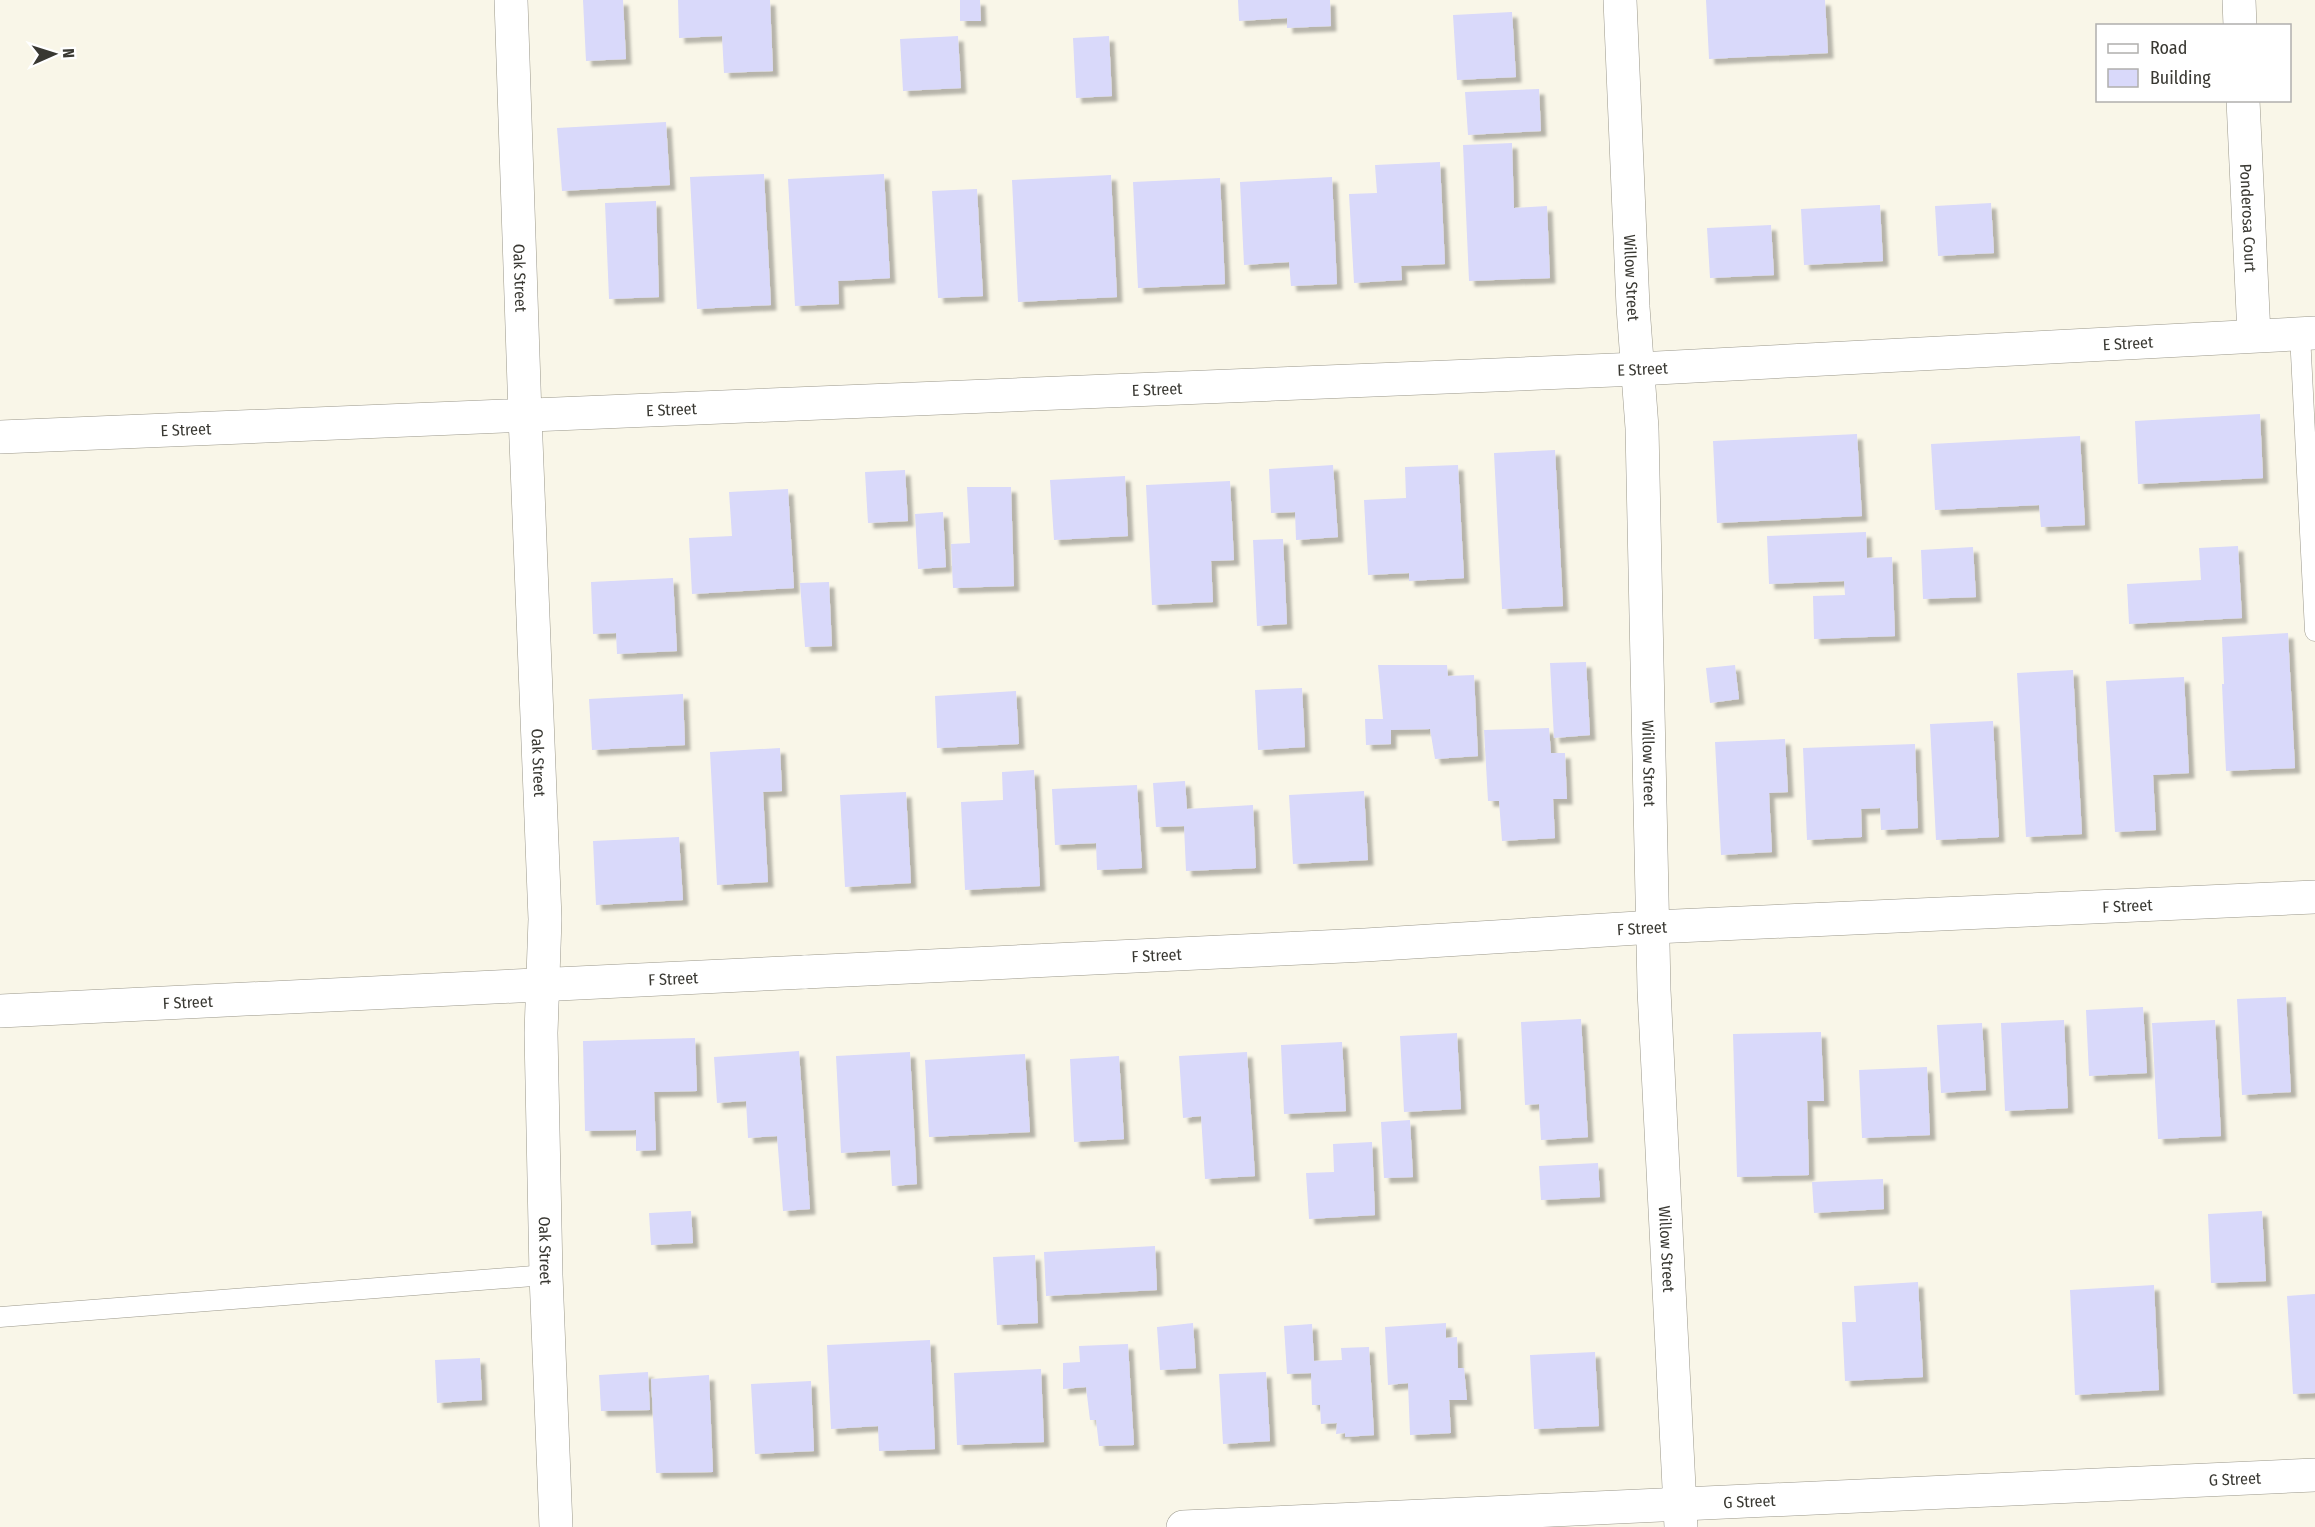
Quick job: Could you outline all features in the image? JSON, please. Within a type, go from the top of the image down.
[{"type":"street","name":"Oak Street","points":[[511,0],[545,919],[542,985],[546,1275],[556,1527]]},
{"type":"street","name":"Willow Street","points":[[1620,0],[1633,308],[1642,428],[1654,990],[1681,1516]]},
{"type":"street","points":[[2238,0],[2240,24]]},
{"type":"street","name":"Ponderosa Court","points":[[2243,102],[2254,335]]},
{"type":"street","name":"E Street","points":[[0,437],[1638,369],[2307,334]]},
{"type":"street","name":"F Street","points":[[0,1011],[1365,945],[1654,927],[2315,897]]},
{"type":"street","name":"G Street","points":[[1183,1527],[1681,1516],[2315,1475]]},
{"type":"lane","points":[[2307,334],[2315,631]]},
{"type":"lane","points":[[0,1317],[546,1275]]},
{"type":"building","points":[[583,0],[623,0],[626,59],[586,61]]},
{"type":"building","points":[[678,0],[770,0],[773,71],[724,73],[722,36],[679,38]]},
{"type":"building","points":[[960,0],[980,0],[981,21],[960,21]]},
{"type":"building","points":[[1238,0],[1330,0],[1331,26],[1287,28],[1287,18],[1239,21]]},
{"type":"building","points":[[1706,0],[1825,0],[1828,53],[1709,59]]},
{"type":"building","points":[[1512,12],[1516,77],[1457,80],[1453,15]]},
{"type":"building","points":[[958,36],[961,88],[903,91],[900,39]]},
{"type":"building","points":[[1109,36],[1112,96],[1076,98],[1073,38]]},
{"type":"building","points":[[1539,89],[1541,131],[1468,135],[1465,92]]},
{"type":"building","points":[[666,122],[670,185],[562,191],[557,128]]},
{"type":"building","points":[[1512,143],[1514,208],[1547,206],[1550,278],[1469,281],[1463,145]]},
{"type":"building","points":[[1440,162],[1445,264],[1401,266],[1402,280],[1354,283],[1349,194],[1377,193],[1375,165]]},
{"type":"building","points":[[764,174],[771,305],[697,309],[690,177]]},
{"type":"building","points":[[884,174],[890,278],[838,281],[839,304],[795,306],[788,179]]},
{"type":"building","points":[[1111,175],[1117,297],[1018,302],[1012,180]]},
{"type":"building","points":[[1332,177],[1337,284],[1291,286],[1289,262],[1244,265],[1240,182]]},
{"type":"building","points":[[1220,178],[1225,284],[1138,288],[1133,182]]},
{"type":"building","points":[[977,189],[983,296],[938,298],[932,191]]},
{"type":"building","points":[[656,201],[659,297],[609,299],[605,203]]},
{"type":"building","points":[[1991,203],[1994,253],[1938,256],[1935,206]]},
{"type":"building","points":[[1880,205],[1883,261],[1804,265],[1801,209]]},
{"type":"building","points":[[1771,225],[1774,275],[1710,278],[1707,228]]},
{"type":"building","points":[[2260,414],[2263,478],[2138,484],[2135,421]]},
{"type":"building","points":[[1857,434],[1862,516],[1717,523],[1713,441]]},
{"type":"building","points":[[2080,436],[2085,525],[2041,527],[2039,505],[1935,510],[1931,444]]},
{"type":"building","points":[[1555,450],[1563,606],[1502,609],[1494,453]]},
{"type":"building","points":[[1333,465],[1338,537],[1296,540],[1295,512],[1271,513],[1269,469]]},
{"type":"building","points":[[1458,465],[1464,578],[1409,581],[1409,573],[1368,575],[1364,500],[1406,498],[1405,467]]},
{"type":"building","points":[[905,470],[908,521],[868,523],[865,472]]},
{"type":"building","points":[[1125,476],[1128,536],[1054,540],[1050,480]]},
{"type":"building","points":[[1230,481],[1234,560],[1211,561],[1213,602],[1152,605],[1146,485]]},
{"type":"building","points":[[967,487],[1011,487],[1014,586],[953,588],[951,544],[970,543]]},
{"type":"building","points":[[788,489],[794,588],[692,594],[689,538],[732,536],[729,492]]},
{"type":"building","points":[[943,512],[946,567],[918,569],[915,514]]},
{"type":"building","points":[[1866,532],[1867,558],[1892,557],[1895,636],[1814,639],[1813,596],[1845,595],[1844,581],[1769,584],[1767,536]]},
{"type":"building","points":[[1283,539],[1287,624],[1257,626],[1253,540]]},
{"type":"building","points":[[2238,546],[2242,618],[2129,624],[2127,584],[2201,580],[2199,548]]},
{"type":"building","points":[[1973,547],[1976,597],[1923,599],[1921,550]]},
{"type":"building","points":[[673,578],[677,651],[617,654],[616,633],[593,634],[591,582]]},
{"type":"building","points":[[829,582],[832,646],[805,647],[800,583]]},
{"type":"building","points":[[2288,633],[2295,768],[2226,771],[2222,637]]},
{"type":"building","points":[[1586,662],[1590,735],[1554,738],[1550,663]]},
{"type":"building","points":[[1378,665],[1447,665],[1448,676],[1474,675],[1478,756],[1435,759],[1430,729],[1391,730],[1391,744],[1366,745],[1365,719],[1383,719]]},
{"type":"building","points":[[1735,665],[1739,699],[1710,703],[1706,668]]},
{"type":"building","points":[[2073,670],[2082,834],[2026,837],[2017,673]]},
{"type":"building","points":[[2184,677],[2189,773],[2153,775],[2156,830],[2115,832],[2106,681]]},
{"type":"building","points":[[1302,688],[1305,747],[1258,750],[1255,690]]},
{"type":"building","points":[[1016,691],[1019,744],[937,748],[935,696]]},
{"type":"building","points":[[683,694],[685,745],[592,750],[589,699]]},
{"type":"building","points":[[1993,721],[1999,837],[1936,840],[1930,724]]},
{"type":"building","points":[[1549,728],[1551,753],[1565,753],[1567,799],[1553,799],[1555,838],[1502,841],[1499,801],[1488,801],[1484,730]]},
{"type":"building","points":[[1785,739],[1788,792],[1769,793],[1772,852],[1721,855],[1715,742]]},
{"type":"building","points":[[1915,744],[1918,828],[1881,830],[1880,808],[1861,809],[1862,837],[1807,840],[1803,748]]},
{"type":"building","points":[[780,748],[782,791],[763,792],[768,882],[717,885],[710,752]]},
{"type":"building","points":[[1034,770],[1040,886],[965,890],[961,802],[1003,800],[1002,772]]},
{"type":"building","points":[[1185,781],[1187,809],[1253,805],[1256,868],[1186,871],[1184,826],[1156,827],[1153,783]]},
{"type":"building","points":[[1137,785],[1142,868],[1097,870],[1096,843],[1055,845],[1052,789]]},
{"type":"building","points":[[1364,791],[1368,860],[1293,864],[1289,795]]},
{"type":"building","points":[[906,792],[911,883],[845,887],[840,795]]},
{"type":"building","points":[[679,837],[683,900],[596,905],[593,841]]},
{"type":"building","points":[[2286,997],[2291,1092],[2242,1095],[2237,999]]},
{"type":"building","points":[[2143,1007],[2147,1073],[2089,1076],[2086,1010]]},
{"type":"building","points":[[1581,1019],[1588,1137],[1541,1140],[1539,1104],[1525,1105],[1521,1022]]},
{"type":"building","points":[[2064,1020],[2068,1108],[2005,1111],[2001,1023]]},
{"type":"building","points":[[2215,1020],[2221,1136],[2158,1139],[2152,1023]]},
{"type":"building","points":[[1982,1023],[1986,1090],[1941,1093],[1937,1025]]},
{"type":"building","points":[[1821,1032],[1824,1101],[1807,1101],[1809,1175],[1737,1177],[1733,1034]]},
{"type":"building","points":[[1457,1033],[1461,1109],[1404,1112],[1400,1036]]},
{"type":"building","points":[[695,1038],[697,1091],[654,1092],[656,1150],[636,1151],[636,1130],[585,1131],[583,1041]]},
{"type":"building","points":[[1342,1042],[1346,1111],[1284,1114],[1281,1045]]},
{"type":"building","points":[[799,1051],[810,1209],[783,1211],[777,1136],[748,1138],[746,1101],[717,1103],[714,1057]]},
{"type":"building","points":[[910,1052],[917,1184],[892,1186],[890,1150],[841,1153],[836,1056]]},
{"type":"building","points":[[1247,1052],[1255,1176],[1205,1179],[1201,1116],[1183,1118],[1179,1056]]},
{"type":"building","points":[[1025,1054],[1030,1132],[929,1137],[925,1060]]},
{"type":"building","points":[[1119,1056],[1124,1139],[1074,1142],[1070,1059]]},
{"type":"building","points":[[1927,1067],[1930,1135],[1862,1138],[1859,1070]]},
{"type":"building","points":[[1410,1120],[1413,1177],[1384,1178],[1381,1122]]},
{"type":"building","points":[[1372,1142],[1375,1215],[1309,1219],[1306,1173],[1334,1172],[1333,1144]]},
{"type":"building","points":[[1598,1163],[1600,1197],[1541,1200],[1539,1166]]},
{"type":"building","points":[[1883,1179],[1884,1209],[1814,1213],[1812,1182]]},
{"type":"building","points":[[691,1211],[693,1243],[651,1245],[649,1213]]},
{"type":"building","points":[[2262,1211],[2266,1281],[2211,1283],[2208,1214]]},
{"type":"building","points":[[1155,1246],[1157,1290],[1046,1296],[1044,1252]]},
{"type":"building","points":[[1035,1255],[1038,1323],[997,1325],[993,1257]]},
{"type":"building","points":[[1918,1282],[1923,1377],[1845,1381],[1842,1322],[1856,1322],[1854,1286]]},
{"type":"building","points":[[2154,1285],[2159,1390],[2075,1395],[2070,1290]]},
{"type":"building","points":[[2315,1294],[2315,1393],[2293,1394],[2287,1296]]},
{"type":"building","points":[[1193,1323],[1196,1368],[1160,1370],[1157,1327]]},
{"type":"building","points":[[1446,1323],[1446,1338],[1457,1337],[1458,1368],[1464,1368],[1467,1400],[1449,1400],[1451,1433],[1410,1435],[1408,1383],[1388,1385],[1385,1327]]},
{"type":"building","points":[[1312,1324],[1314,1361],[1342,1360],[1341,1348],[1369,1347],[1374,1435],[1345,1437],[1345,1433],[1336,1434],[1337,1423],[1321,1424],[1320,1405],[1312,1405],[1311,1373],[1287,1374],[1284,1326]]},
{"type":"building","points":[[930,1340],[935,1449],[879,1451],[878,1426],[831,1429],[827,1345]]},
{"type":"building","points":[[1128,1344],[1134,1445],[1099,1446],[1096,1420],[1090,1420],[1086,1387],[1063,1389],[1063,1363],[1080,1362],[1079,1346]]},
{"type":"building","points":[[1595,1352],[1599,1426],[1534,1429],[1530,1355]]},
{"type":"building","points":[[480,1358],[482,1400],[437,1403],[435,1360]]},
{"type":"building","points":[[1041,1369],[1044,1442],[957,1445],[954,1373]]},
{"type":"building","points":[[648,1372],[650,1410],[601,1411],[599,1375]]},
{"type":"building","points":[[1266,1372],[1270,1441],[1223,1444],[1219,1374]]},
{"type":"building","points":[[709,1375],[713,1472],[656,1473],[651,1379]]},
{"type":"building","points":[[811,1381],[814,1451],[755,1454],[751,1384]]}]
